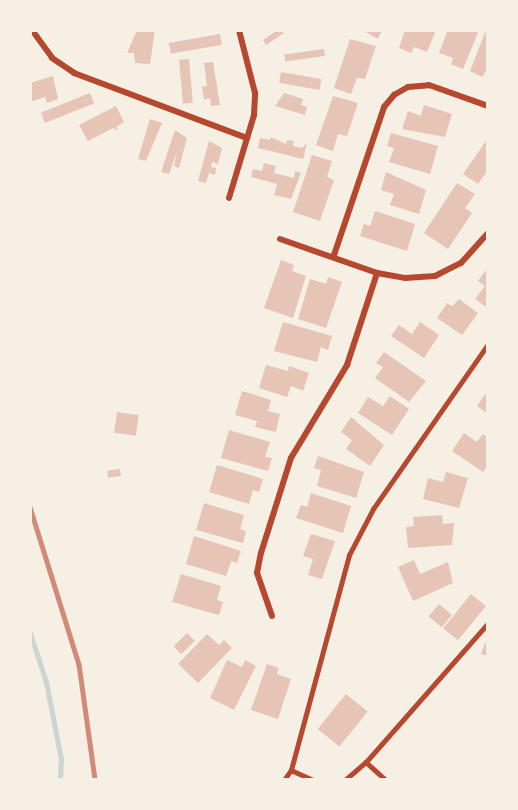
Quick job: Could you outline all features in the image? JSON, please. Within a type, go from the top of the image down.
[{"type":"street","points":[[32,30],[52,58],[74,73],[247,138]]},
{"type":"street","points":[[229,198],[247,138],[255,93],[240,30]]},
{"type":"street","points":[[334,255],[384,107],[394,95],[408,87],[429,85],[488,106]]},
{"type":"street","points":[[280,239],[334,255],[377,273],[405,278],[435,276],[461,263],[488,232]]},
{"type":"street","points":[[272,616],[257,573],[261,553],[291,458],[347,365],[377,273]]},
{"type":"lane","points":[[284,780],[291,770],[348,555],[373,509],[488,344]]},
{"type":"lane","points":[[345,780],[366,762],[488,622]]},
{"type":"lane","points":[[366,762],[386,780]]},
{"type":"lane","points":[[291,770],[313,780]]},
{"type":"building","points":[[137,30],[155,30],[150,64],[135,63],[134,53],[127,53]]},
{"type":"building","points":[[278,30],[284,33],[266,45],[263,40]]},
{"type":"building","points":[[362,30],[382,30],[378,39]]},
{"type":"building","points":[[405,30],[436,30],[427,52],[414,47],[411,53],[399,48]]},
{"type":"building","points":[[448,30],[479,30],[463,69],[451,64],[453,58],[439,53]]},
{"type":"building","points":[[486,30],[488,68],[482,77],[470,71]]},
{"type":"building","points":[[220,34],[222,45],[171,54],[169,43]]},
{"type":"building","points":[[350,39],[376,46],[365,79],[357,78],[351,94],[334,88]]},
{"type":"building","points":[[324,49],[325,56],[285,61],[284,55]]},
{"type":"building","points":[[189,59],[193,103],[183,104],[179,60]]},
{"type":"building","points":[[213,62],[220,105],[211,106],[210,98],[204,100],[202,87],[207,86],[204,63]]},
{"type":"building","points":[[281,72],[321,79],[319,90],[279,83]]},
{"type":"building","points":[[53,76],[58,99],[47,103],[45,97],[30,102],[30,83]]},
{"type":"building","points":[[90,93],[94,103],[45,123],[41,113]]},
{"type":"building","points":[[284,93],[303,99],[301,105],[307,107],[305,115],[275,106]]},
{"type":"building","points":[[333,96],[358,103],[347,136],[338,134],[333,151],[316,145]]},
{"type":"building","points":[[424,105],[452,114],[445,137],[402,129],[408,111],[421,116]]},
{"type":"building","points":[[116,106],[124,122],[116,127],[118,131],[113,128],[88,141],[79,125]]},
{"type":"building","points":[[150,119],[162,123],[146,161],[138,159]]},
{"type":"building","points":[[175,130],[187,138],[179,168],[174,166],[177,152],[169,174],[161,172]]},
{"type":"building","points":[[391,133],[438,146],[430,174],[389,162],[394,148],[387,146]]},
{"type":"building","points":[[271,137],[286,144],[287,140],[294,141],[293,146],[302,148],[307,143],[303,159],[258,148],[260,138],[270,140]]},
{"type":"building","points":[[488,138],[488,170],[478,184],[463,174]]},
{"type":"building","points":[[209,141],[222,148],[218,164],[212,162],[211,167],[216,168],[215,175],[209,173],[206,183],[198,181]]},
{"type":"building","points":[[312,155],[332,161],[327,177],[334,180],[320,221],[293,212]]},
{"type":"building","points":[[264,163],[276,166],[274,173],[294,178],[295,171],[301,173],[291,199],[274,195],[277,184],[251,177],[253,169],[262,171]]},
{"type":"building","points":[[386,172],[426,190],[419,214],[390,205],[394,194],[381,190]]},
{"type":"building","points":[[457,183],[475,194],[465,208],[472,213],[448,249],[424,233]]},
{"type":"building","points":[[375,211],[415,224],[407,251],[360,236],[364,224],[370,226]]},
{"type":"building","points":[[281,260],[294,265],[292,271],[306,276],[293,318],[264,308]]},
{"type":"building","points":[[488,267],[488,308],[475,299],[485,286],[478,281]]},
{"type":"building","points":[[328,277],[342,282],[326,328],[298,319],[310,279],[326,284]]},
{"type":"building","points":[[459,299],[478,313],[462,335],[437,318],[447,303],[452,306]]},
{"type":"building","points":[[283,322],[332,336],[328,350],[321,347],[317,362],[274,351]]},
{"type":"building","points":[[420,322],[439,335],[424,358],[391,336],[399,325],[412,334]]},
{"type":"building","points":[[384,352],[426,381],[409,402],[375,378],[383,367],[376,363]]},
{"type":"building","points":[[266,365],[288,371],[289,366],[309,373],[303,391],[291,386],[287,397],[259,388]]},
{"type":"building","points":[[488,390],[488,414],[477,406]]},
{"type":"building","points":[[242,391],[271,400],[268,411],[280,414],[276,432],[255,427],[257,421],[235,415]]},
{"type":"building","points":[[390,396],[409,409],[392,435],[358,413],[368,397],[383,406]]},
{"type":"building","points":[[117,412],[139,415],[136,436],[114,433]]},
{"type":"building","points":[[351,417],[384,445],[370,466],[346,449],[352,440],[341,432]]},
{"type":"building","points":[[229,430],[270,442],[265,457],[272,458],[268,471],[221,458]]},
{"type":"building","points":[[464,433],[477,442],[483,434],[488,438],[488,466],[483,472],[452,451]]},
{"type":"building","points":[[318,456],[364,472],[356,498],[317,486],[321,470],[314,468]]},
{"type":"building","points":[[217,465],[263,479],[259,492],[253,490],[249,504],[209,492]]},
{"type":"building","points":[[120,469],[121,476],[108,478],[107,471]]},
{"type":"building","points":[[446,472],[468,478],[459,508],[423,499],[428,478],[443,482]]},
{"type":"building","points":[[311,493],[351,506],[343,533],[296,518],[301,505],[307,507]]},
{"type":"building","points":[[204,503],[244,515],[240,529],[246,531],[243,543],[196,530]]},
{"type":"building","points":[[442,515],[443,524],[454,523],[452,545],[408,548],[406,527],[414,526],[413,517]]},
{"type":"building","points":[[311,534],[335,541],[322,579],[308,575],[313,559],[303,556]]},
{"type":"building","points":[[194,536],[241,551],[237,563],[231,561],[226,576],[186,564]]},
{"type":"building","points":[[414,560],[420,574],[448,562],[453,583],[413,601],[398,567]]},
{"type":"building","points":[[181,574],[221,586],[217,600],[223,602],[219,615],[172,602]]},
{"type":"building","points":[[471,594],[486,606],[458,640],[443,628]]},
{"type":"building","points":[[439,604],[452,615],[442,627],[429,616]]},
{"type":"building","points":[[187,633],[195,641],[181,654],[174,646]]},
{"type":"building","points":[[207,634],[219,645],[224,640],[232,648],[198,683],[178,664]]},
{"type":"building","points":[[488,636],[488,656],[481,654]]},
{"type":"building","points":[[227,660],[242,667],[245,660],[256,666],[234,710],[210,698]]},
{"type":"building","points":[[267,664],[279,668],[277,674],[291,679],[278,719],[251,710]]},
{"type":"building","points":[[346,694],[368,712],[339,747],[318,729]]},
{"type":"waterway","points":[[30,633],[46,682],[61,759],[60,780]]},
{"type":"railway","points":[[30,507],[79,664],[95,780]]}]
